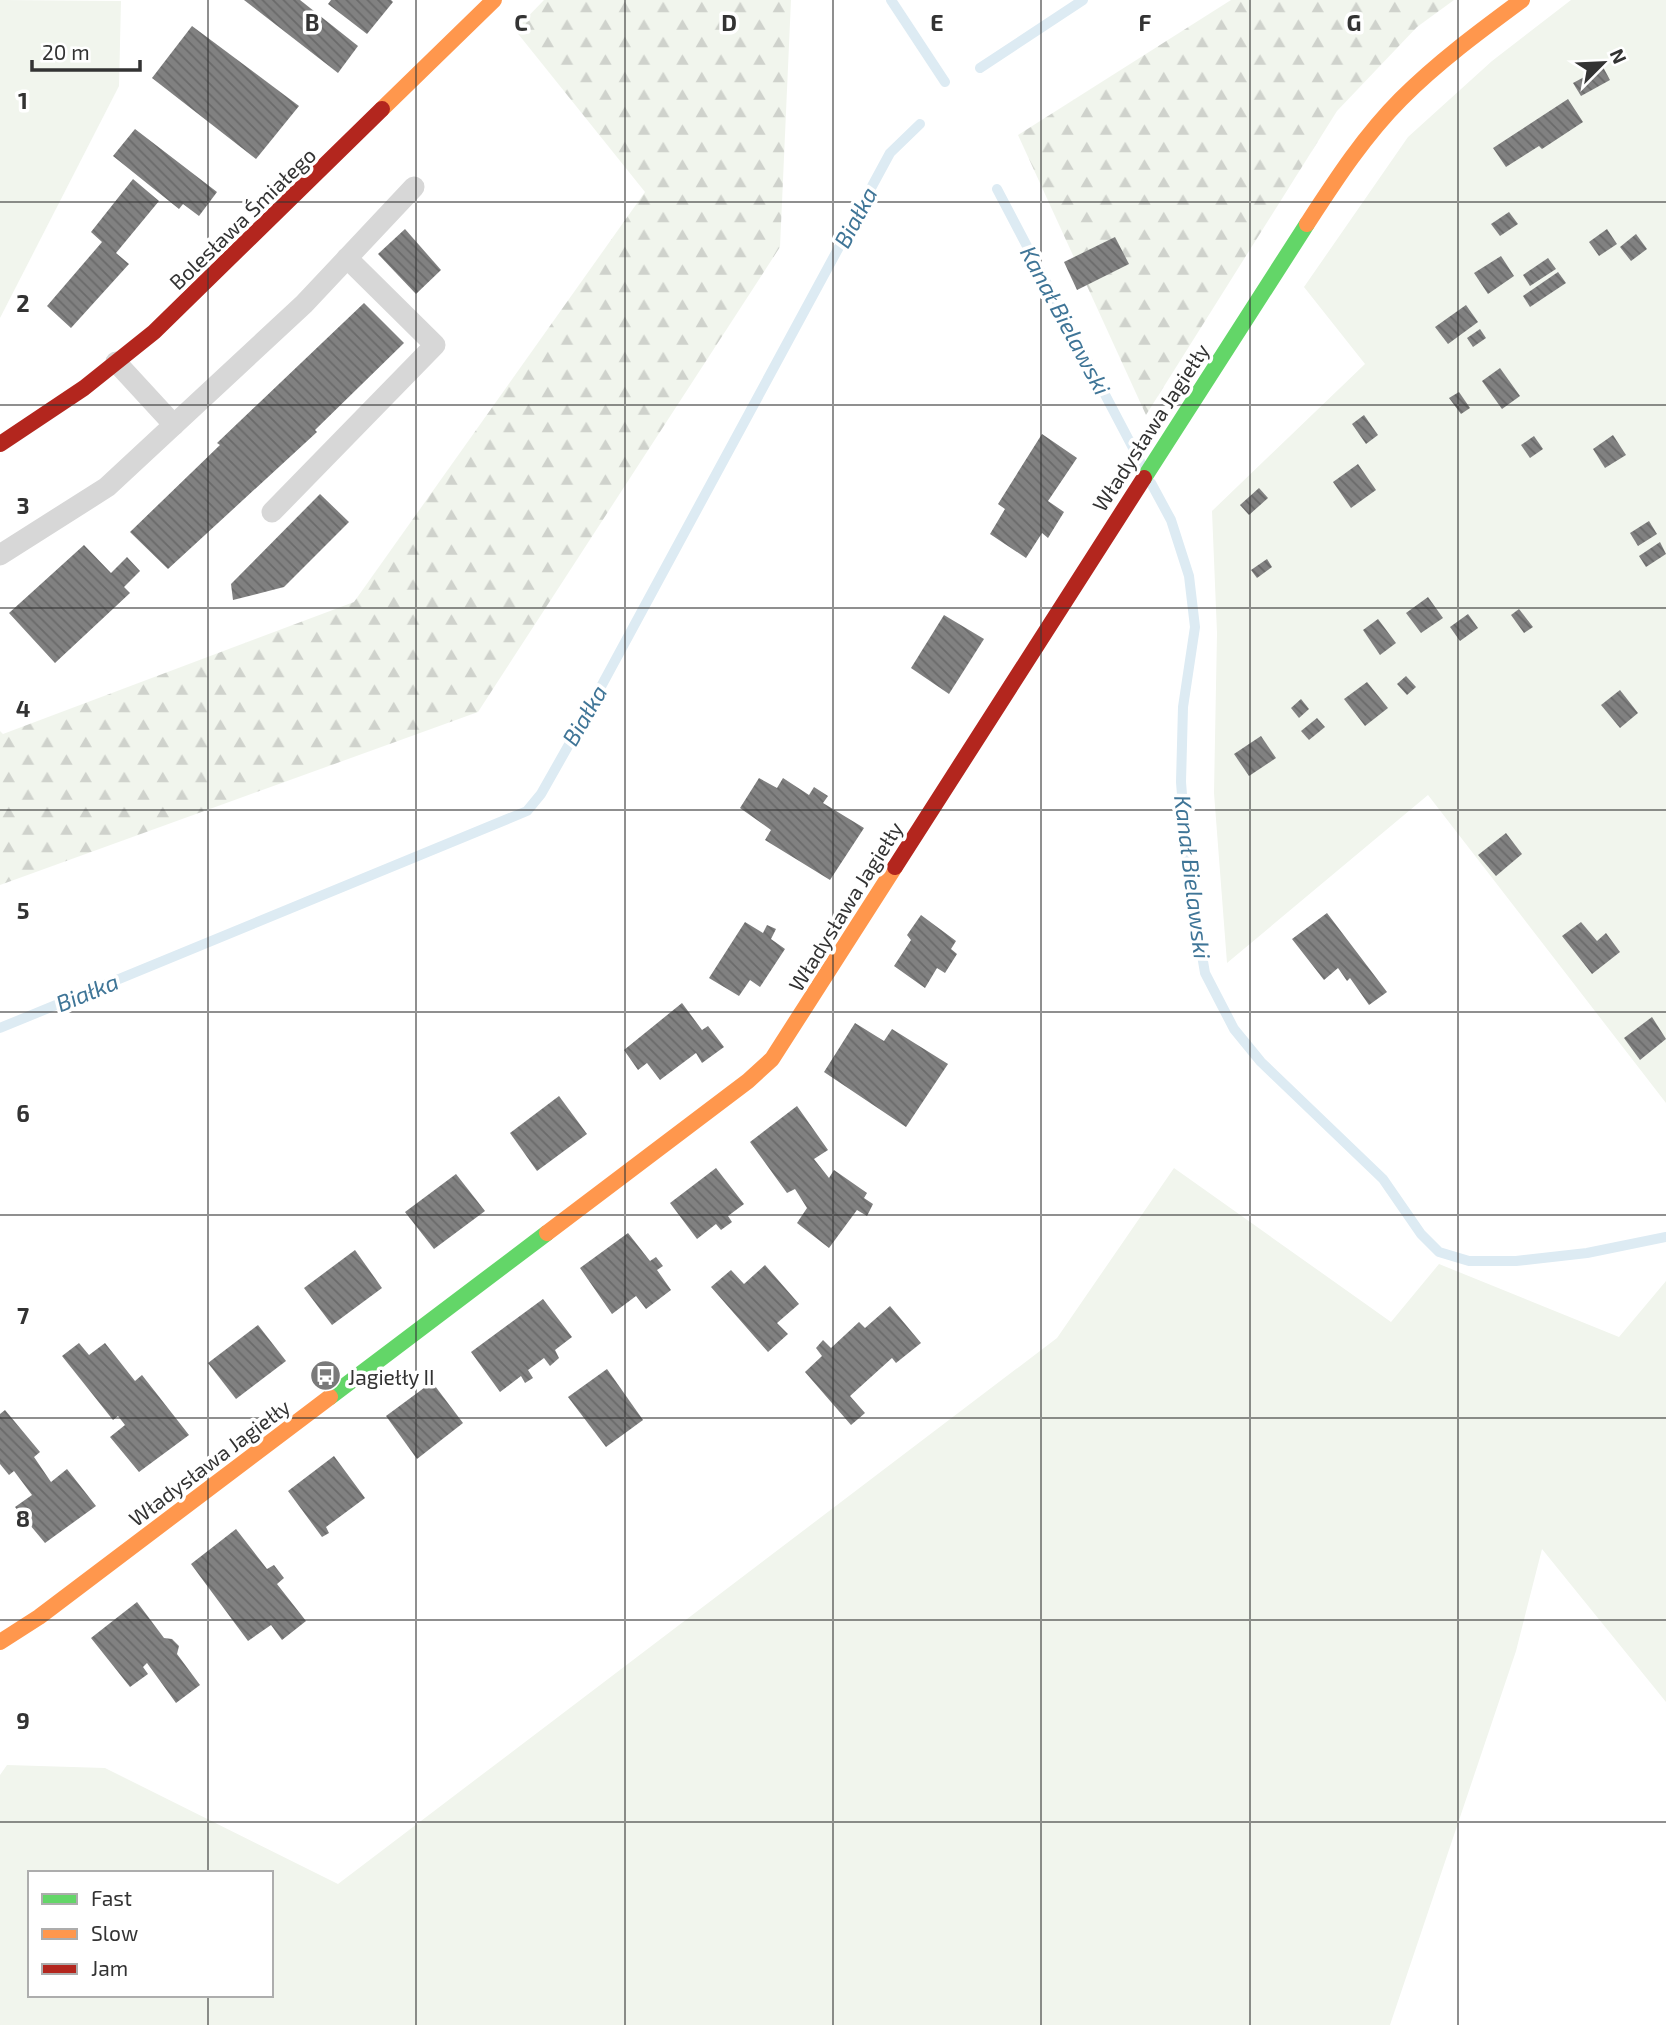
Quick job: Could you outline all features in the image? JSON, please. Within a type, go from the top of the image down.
[{"type":"street","name":"Bolesława Śmiałego","points":[[0,444],[85,388],[154,332],[494,0]]},
{"type":"street","name":"Władysława Jagiełły","points":[[0,1642],[39,1617],[519,1255],[748,1081],[772,1059],[1341,171],[1384,117],[1430,72],[1522,0]]},
{"type":"lane","points":[[0,555],[107,487],[304,304],[414,187]]},
{"type":"lane","points":[[272,512],[435,345],[348,258]]},
{"type":"lane","points":[[116,362],[174,425]]},
{"type":"green space","points":[[0,0],[121,1],[119,86],[0,318]]},
{"type":"green space","points":[[544,0],[791,0],[780,247],[478,712],[0,885],[0,731],[3,734],[354,602],[645,192],[515,30]]},
{"type":"green space","points":[[1231,0],[1454,0],[1417,27],[1337,111],[1146,415],[1018,135]]},
{"type":"green space","points":[[1571,0],[1666,0],[1666,1103],[1428,795],[1227,963],[1214,793],[1217,633],[1212,511],[1365,364],[1304,287],[1408,137],[1492,61]]},
{"type":"green space","points":[[1174,1168],[1391,1322],[1439,1264],[1619,1337],[1666,1281],[1666,1702],[1542,1549],[1516,1651],[1390,2025],[0,2025],[0,1775],[7,1765],[105,1768],[338,1884],[1057,1338]]},
{"type":"building","points":[[244,0],[300,0],[358,46],[338,73]]},
{"type":"building","points":[[331,0],[393,2],[367,34],[328,4]]},
{"type":"building","points":[[192,26],[299,106],[256,159],[152,78]]},
{"type":"building","points":[[1603,67],[1610,80],[1581,96],[1573,83]]},
{"type":"building","points":[[1568,99],[1583,122],[1542,149],[1539,146],[1506,167],[1493,148]]},
{"type":"building","points":[[135,129],[217,192],[199,216],[183,204],[179,209],[113,156]]},
{"type":"building","points":[[133,179],[159,201],[116,253],[129,264],[71,328],[47,306],[102,242],[91,232]]},
{"type":"building","points":[[1509,212],[1518,224],[1500,236],[1491,224]]},
{"type":"building","points":[[405,229],[441,270],[416,294],[378,254]]},
{"type":"building","points":[[1607,229],[1617,244],[1599,256],[1589,242]]},
{"type":"building","points":[[1636,234],[1647,249],[1631,261],[1620,247]]},
{"type":"building","points":[[1115,237],[1129,264],[1077,290],[1064,262]]},
{"type":"building","points":[[1501,256],[1514,276],[1488,294],[1474,273]]},
{"type":"building","points":[[1548,258],[1556,269],[1530,286],[1523,275]]},
{"type":"building","points":[[1558,272],[1566,283],[1530,307],[1523,296]]},
{"type":"building","points":[[364,303],[404,343],[315,430],[317,432],[168,569],[130,532],[220,445],[217,443]]},
{"type":"building","points":[[1466,305],[1478,322],[1448,344],[1435,327]]},
{"type":"building","points":[[1480,329],[1486,338],[1473,347],[1467,338]]},
{"type":"building","points":[[1500,368],[1520,396],[1502,409],[1482,381]]},
{"type":"building","points":[[1459,392],[1470,408],[1461,414],[1449,398]]},
{"type":"building","points":[[1364,415],[1378,435],[1366,444],[1352,424]]},
{"type":"building","points":[[1042,434],[1077,458],[1048,501],[1064,512],[1048,538],[1042,533],[1026,558],[990,534],[1005,509],[998,504]]},
{"type":"building","points":[[1613,435],[1626,455],[1605,468],[1593,449]]},
{"type":"building","points":[[1534,436],[1543,449],[1530,458],[1521,445]]},
{"type":"building","points":[[1358,464],[1376,490],[1351,508],[1333,482]]},
{"type":"building","points":[[1259,488],[1268,498],[1249,515],[1240,505]]},
{"type":"building","points":[[320,494],[349,522],[284,587],[233,600],[231,584]]},
{"type":"building","points":[[1649,521],[1657,534],[1638,546],[1630,533]]},
{"type":"building","points":[[1660,542],[1666,554],[1646,567],[1639,556]]},
{"type":"building","points":[[84,545],[111,573],[127,557],[140,571],[124,587],[130,593],[55,663],[9,613]]},
{"type":"building","points":[[1267,559],[1272,567],[1257,578],[1251,570]]},
{"type":"building","points":[[1428,597],[1443,618],[1421,633],[1406,613]]},
{"type":"building","points":[[1519,609],[1533,627],[1524,633],[1511,615]]},
{"type":"building","points":[[1468,614],[1478,628],[1460,641],[1450,627]]},
{"type":"building","points":[[944,615],[984,639],[949,694],[911,668]]},
{"type":"building","points":[[1378,619],[1396,643],[1380,655],[1363,630]]},
{"type":"building","points":[[1406,676],[1416,687],[1407,695],[1397,684]]},
{"type":"building","points":[[1367,682],[1388,708],[1365,726],[1344,699]]},
{"type":"building","points":[[1620,690],[1638,713],[1620,728],[1601,705]]},
{"type":"building","points":[[1301,699],[1309,709],[1299,718],[1291,708]]},
{"type":"building","points":[[1317,718],[1325,727],[1309,740],[1301,731]]},
{"type":"building","points":[[1261,736],[1276,758],[1249,776],[1234,754]]},
{"type":"building","points":[[759,778],[777,788],[783,778],[809,795],[814,787],[828,796],[823,803],[864,828],[830,880],[765,840],[771,830],[740,808]]},
{"type":"building","points":[[1506,833],[1522,854],[1496,876],[1478,855]]},
{"type":"building","points":[[1327,913],[1387,992],[1369,1005],[1350,978],[1347,981],[1338,968],[1324,980],[1292,939]]},
{"type":"building","points":[[921,915],[956,941],[951,949],[957,954],[945,973],[937,968],[925,988],[894,966],[911,940],[907,935]]},
{"type":"building","points":[[745,922],[763,933],[767,925],[776,929],[771,939],[785,949],[760,987],[750,980],[739,996],[709,978]]},
{"type":"building","points":[[1581,922],[1597,941],[1606,933],[1620,952],[1592,974],[1562,936]]},
{"type":"building","points":[[682,1003],[702,1030],[708,1026],[724,1047],[702,1063],[696,1053],[660,1080],[647,1063],[638,1070],[624,1050]]},
{"type":"building","points":[[1652,1017],[1666,1039],[1640,1060],[1624,1038]]},
{"type":"building","points":[[855,1023],[884,1041],[892,1029],[948,1064],[906,1127],[824,1072]]},
{"type":"building","points":[[559,1096],[587,1134],[537,1171],[510,1133]]},
{"type":"building","points":[[797,1106],[828,1150],[814,1159],[829,1178],[834,1170],[867,1193],[864,1198],[873,1204],[867,1216],[857,1210],[829,1248],[797,1223],[807,1208],[795,1189],[787,1193],[750,1142]]},
{"type":"building","points":[[716,1168],[744,1204],[728,1216],[732,1222],[721,1230],[716,1224],[697,1239],[670,1203]]},
{"type":"building","points":[[456,1174],[485,1211],[434,1249],[405,1212]]},
{"type":"building","points":[[628,1233],[650,1261],[656,1257],[663,1266],[657,1270],[671,1290],[646,1309],[636,1296],[612,1314],[580,1268]]},
{"type":"building","points":[[355,1250],[382,1288],[332,1325],[304,1288]]},
{"type":"building","points":[[765,1265],[799,1304],[777,1323],[788,1334],[768,1352],[711,1287],[731,1270],[744,1284]]},
{"type":"building","points":[[543,1299],[572,1337],[555,1350],[559,1358],[550,1366],[544,1358],[528,1370],[533,1378],[525,1383],[521,1376],[500,1392],[471,1352]]},
{"type":"building","points":[[890,1306],[921,1343],[896,1363],[892,1358],[850,1396],[865,1413],[851,1425],[805,1372],[822,1356],[816,1348],[823,1340],[831,1348],[859,1322],[865,1328]]},
{"type":"building","points":[[258,1325],[286,1361],[236,1399],[208,1363]]},
{"type":"building","points":[[79,1343],[89,1355],[105,1343],[135,1381],[142,1375],[189,1435],[139,1472],[110,1437],[125,1425],[118,1416],[113,1420],[62,1356]]},
{"type":"building","points":[[607,1369],[643,1420],[606,1447],[568,1397]]},
{"type":"building","points":[[432,1382],[463,1423],[417,1459],[386,1416]]},
{"type":"building","points":[[5,1410],[40,1452],[34,1457],[51,1482],[67,1469],[96,1506],[45,1543],[15,1507],[32,1495],[14,1471],[9,1475],[0,1464],[0,1414]]},
{"type":"building","points":[[334,1456],[365,1498],[326,1527],[329,1533],[322,1537],[288,1491]]},
{"type":"building","points":[[236,1529],[267,1569],[274,1565],[284,1578],[277,1584],[306,1621],[282,1640],[271,1625],[248,1641],[191,1564]]},
{"type":"building","points":[[137,1602],[164,1638],[172,1639],[179,1646],[177,1654],[200,1685],[176,1703],[147,1663],[143,1667],[148,1674],[130,1687],[91,1638]]},
{"type":"waterway","name":"Kanał Bielawski","points":[[891,0],[945,82]]},
{"type":"waterway","name":"Białka","points":[[980,68],[1083,0]]},
{"type":"waterway","name":"Białka","points":[[0,1028],[527,811],[541,794],[584,718],[890,153],[920,124]]},
{"type":"waterway","name":"Kanał Bielawski","points":[[997,189],[1142,465]]},
{"type":"waterway","name":"Kanał Bielawski","points":[[1151,483],[1171,520],[1189,576],[1195,627],[1183,707],[1181,782],[1188,872],[1205,973],[1234,1029],[1261,1062],[1383,1179],[1421,1234],[1439,1252],[1469,1261],[1516,1261],[1587,1253],[1666,1237]]},
{"type":"traffic: fast","points":[[1144,478],[1307,224]]},
{"type":"traffic: fast","points":[[330,1397],[547,1233]]},
{"type":"traffic: slow","points":[[382,109],[494,0]]},
{"type":"traffic: slow","points":[[1307,224],[1362,143],[1387,113],[1444,60],[1522,0]]},
{"type":"traffic: slow","points":[[547,1233],[748,1081],[772,1059],[895,867]]},
{"type":"traffic: slow","points":[[0,1642],[39,1617],[330,1397]]},
{"type":"traffic: jam","points":[[0,444],[84,388],[154,332],[382,109]]},
{"type":"traffic: jam","points":[[895,867],[1144,478]]},
{"type":"place","name":"Jagiełły II","points":[[325,1376]]}]
